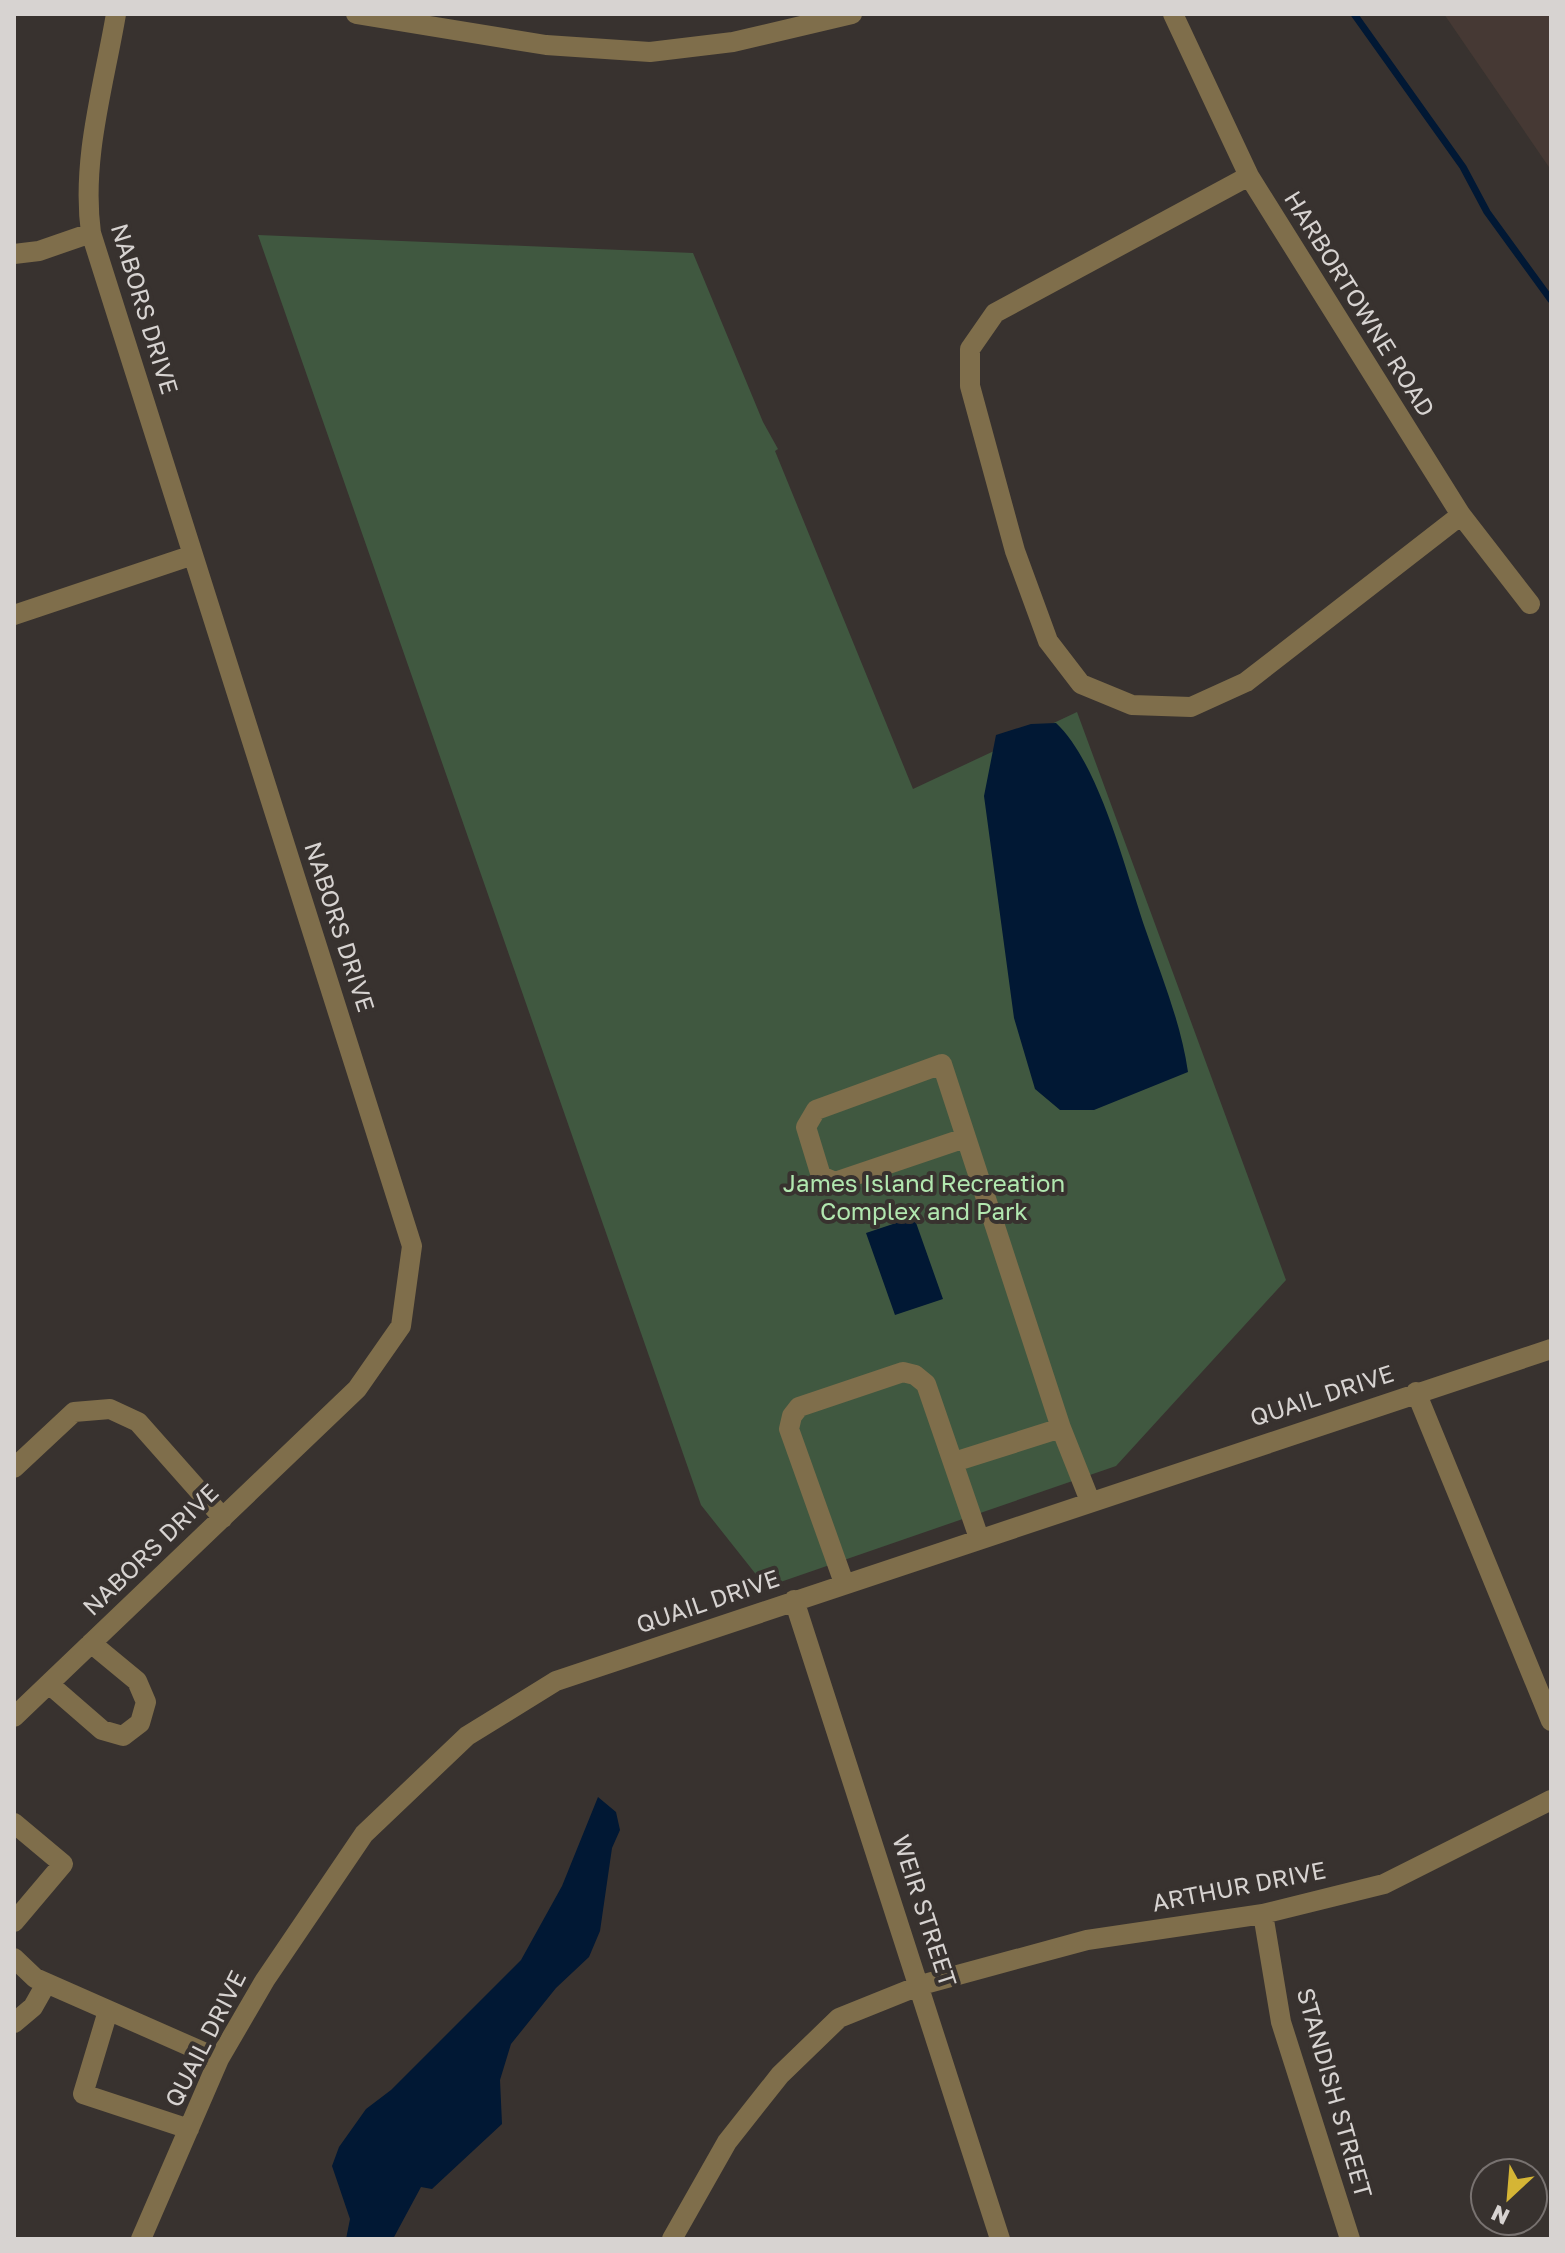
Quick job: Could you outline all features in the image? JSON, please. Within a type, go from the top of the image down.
[{"type":"street","name":"NABORS DRIVE","points":[[14,1717],[357,1389],[401,1326],[412,1246],[91,233],[87,201],[89,166],[116,14]]},
{"type":"street","points":[[356,14],[546,45],[650,52],[733,42],[852,14]]},
{"type":"street","name":"HARBORTOWNE ROAD","points":[[1173,14],[1249,176],[1461,515],[1530,604]]},
{"type":"street","points":[[1249,176],[995,313],[970,349],[970,386],[1015,551],[1048,641],[1081,684],[1132,705],[1191,707],[1246,682],[1461,515]]},
{"type":"street","points":[[14,254],[39,251],[91,233]]},
{"type":"street","points":[[14,615],[193,555]]},
{"type":"street","points":[[965,1138],[835,1182],[821,1176],[806,1127],[816,1110],[942,1064],[1061,1428],[1090,1501]]},
{"type":"street","name":"QUAIL DRIVE","points":[[141,2239],[219,2059],[265,1980],[364,1834],[467,1736],[556,1681],[1551,1349]]},
{"type":"street","points":[[844,1583],[789,1429],[792,1416],[799,1407],[903,1372],[915,1375],[931,1395],[979,1538]]},
{"type":"street","points":[[1416,1392],[1551,1721]]},
{"type":"street","points":[[14,1468],[74,1412],[110,1409],[138,1422],[223,1518]]},
{"type":"street","points":[[954,1462],[1061,1428]]},
{"type":"street","name":"WEIR STREET","points":[[794,1600],[921,1985],[1000,2239]]},
{"type":"street","points":[[49,1684],[102,1730],[123,1736],[140,1723],[146,1702],[137,1681],[91,1643]]},
{"type":"street","name":"ARTHUR DRIVE","points":[[672,2239],[727,2142],[780,2075],[839,2018],[921,1985],[1087,1940],[1263,1914],[1384,1884],[1551,1800]]},
{"type":"street","points":[[14,1823],[63,1864],[14,1922]]},
{"type":"street","name":"STANDISH STREET","points":[[1263,1914],[1281,2022],[1350,2239]]},
{"type":"street","points":[[14,1958],[46,1984],[219,2059]]},
{"type":"street","points":[[14,2023],[33,2007],[46,1984]]},
{"type":"street","points":[[108,2011],[83,2094],[189,2129]]},
{"type":"shaded area","points":[[1444,14],[1551,14],[1551,170]]},
{"type":"green space","name":"James Island Recreation Complex and Park","points":[[258,235],[693,253],[763,422],[778,449],[775,451],[913,789],[1077,712],[1286,1280],[1116,1466],[766,1587],[701,1505]]},
{"type":"water","points":[[1056,723],[1072,741],[1086,765],[1110,821],[1176,1018],[1188,1072],[1094,1110],[1060,1110],[1035,1089],[1014,1018],[984,796],[996,735],[1031,724]]},
{"type":"water","points":[[914,1217],[943,1299],[895,1315],[866,1233]]},
{"type":"water","points":[[598,1797],[616,1812],[620,1830],[612,1848],[600,1931],[589,1957],[556,1988],[511,2044],[500,2080],[502,2124],[432,2189],[421,2187],[393,2239],[346,2239],[350,2219],[332,2166],[339,2147],[366,2109],[391,2090],[521,1960],[562,1886]]},
{"type":"waterway","points":[[1354,14],[1463,167],[1487,212],[1551,300]]}]
